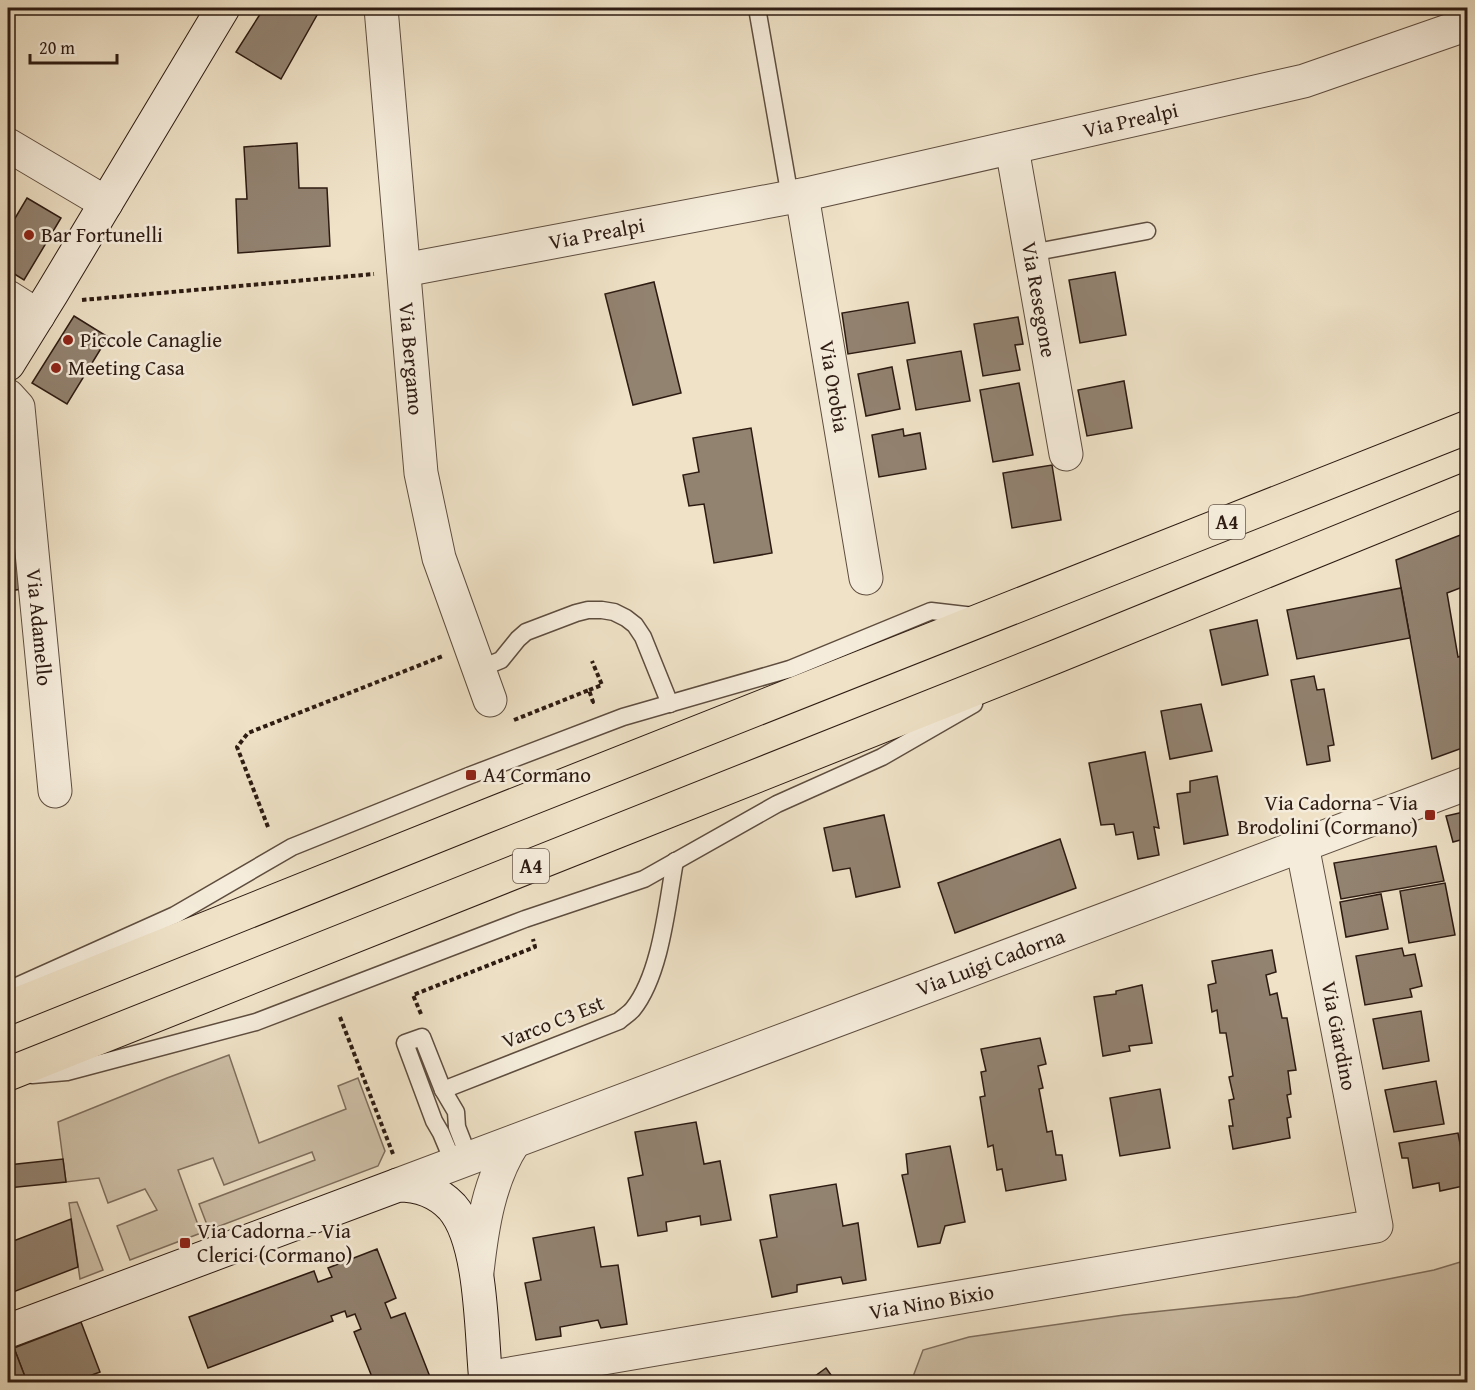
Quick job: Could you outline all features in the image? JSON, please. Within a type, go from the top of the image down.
[{"type":"highway","name":"A4","points":[[8,1008],[1467,427]]},
{"type":"highway","name":"A4","points":[[8,1075],[1055,657],[1467,489]]},
{"type":"street","points":[[8,364],[223,8]]},
{"type":"street","name":"Via Bergamo","points":[[381,8],[421,473],[439,558],[490,700]]},
{"type":"street","name":"Via Prealpi","points":[[404,270],[796,196],[1304,81],[1467,24]]},
{"type":"street","points":[[8,145],[106,203]]},
{"type":"street","name":"Via Resegone","points":[[1012,148],[1066,454]]},
{"type":"street","name":"Via Orobia","points":[[796,196],[866,578]]},
{"type":"street","points":[[8,297],[45,305]]},
{"type":"street","name":"Via Adamello","points":[[8,396],[18,407],[56,790]]},
{"type":"street","name":"Via Luigi Cadorna","points":[[8,1331],[395,1169],[462,1161],[1467,783]]},
{"type":"street","name":"Via Giardino","points":[[1302,845],[1376,1227]]},
{"type":"street","points":[[486,1380],[477,1272],[480,1243],[498,1172],[514,1142]]},
{"type":"street","points":[[395,1169],[452,1207],[466,1233],[477,1272]]},
{"type":"street","name":"Via Nino Bixio","points":[[486,1380],[1376,1227]]},
{"type":"lane","points":[[757,8],[796,196]]},
{"type":"lane","points":[[1030,252],[1147,231]]},
{"type":"lane","points":[[479,669],[501,660],[526,632],[588,610],[614,612],[626,618],[643,637],[670,704]]},
{"type":"lane","points":[[8,990],[175,915],[292,847],[623,717],[790,669],[931,611],[987,618]]},
{"type":"lane","points":[[8,1075],[67,1072],[256,1022],[525,919],[644,879],[777,804],[882,757],[1055,657]]},
{"type":"lane","name":"Varco C3 Est","points":[[443,1090],[619,1021],[632,1011],[642,997],[651,975],[660,943],[675,861]]},
{"type":"lane","points":[[422,1037],[443,1090],[456,1112],[462,1161],[434,1121],[405,1043],[422,1037]]},
{"type":"path","points":[[45,305],[404,270]]},
{"type":"path","points":[[490,700],[500,725],[602,685],[592,661]]},
{"type":"path","points":[[582,706],[593,702],[589,690]]},
{"type":"path","points":[[421,1015],[413,995],[535,946],[525,919]]},
{"type":"path","points":[[340,1017],[395,1169]]},
{"type":"shaded area","points":[[229,1055],[259,1143],[346,1109],[338,1086],[358,1078],[385,1151],[378,1166],[209,1230],[199,1204],[315,1160],[312,1152],[224,1185],[213,1158],[178,1170],[201,1233],[130,1260],[117,1226],[157,1210],[145,1189],[108,1203],[99,1178],[66,1182],[58,1122]]},
{"type":"shaded area","points":[[77,1202],[103,1270],[80,1279],[69,1203]]},
{"type":"shaded area","points":[[1467,1260],[1467,1382],[911,1382],[923,1350],[969,1337],[1124,1315],[1297,1297],[1434,1270]]},
{"type":"building","points":[[264,8],[321,8],[281,79],[236,52]]},
{"type":"building","points":[[297,143],[299,188],[327,188],[330,246],[238,253],[236,199],[247,199],[244,147]]},
{"type":"building","points":[[27,198],[61,218],[24,280],[8,270],[8,230]]},
{"type":"building","points":[[1115,272],[1126,335],[1080,343],[1069,280]]},
{"type":"building","points":[[654,282],[681,393],[633,405],[605,294]]},
{"type":"building","points":[[908,302],[915,343],[848,354],[842,313]]},
{"type":"building","points":[[74,316],[108,337],[67,404],[32,383]]},
{"type":"building","points":[[1018,317],[1023,344],[1015,345],[1020,370],[983,376],[974,324]]},
{"type":"building","points":[[961,351],[970,401],[916,410],[907,360]]},
{"type":"building","points":[[892,367],[900,409],[866,416],[858,374]]},
{"type":"building","points":[[1124,381],[1132,428],[1087,436],[1078,390]]},
{"type":"building","points":[[1019,383],[1033,455],[993,462],[980,390]]},
{"type":"building","points":[[751,428],[772,553],[714,563],[704,504],[689,506],[683,475],[699,472],[693,438]]},
{"type":"building","points":[[903,429],[904,436],[920,433],[926,469],[879,477],[872,435]]},
{"type":"building","points":[[1052,465],[1061,520],[1012,528],[1003,473]]},
{"type":"building","points":[[17,532],[23,589],[8,591],[8,533]]},
{"type":"building","points":[[1468,532],[1468,585],[1447,593],[1458,657],[1468,654],[1468,746],[1432,759],[1396,560]]},
{"type":"building","points":[[1401,588],[1410,638],[1297,659],[1287,610]]},
{"type":"building","points":[[1257,620],[1268,675],[1222,685],[1210,630]]},
{"type":"building","points":[[1314,676],[1317,690],[1324,689],[1334,745],[1328,746],[1330,761],[1307,765],[1291,680]]},
{"type":"building","points":[[1201,704],[1212,751],[1170,759],[1161,711]]},
{"type":"building","points":[[1145,752],[1159,828],[1154,827],[1159,855],[1138,859],[1133,832],[1116,835],[1114,824],[1101,825],[1089,763]]},
{"type":"building","points":[[1217,776],[1228,835],[1184,844],[1177,794],[1190,792],[1190,781]]},
{"type":"building","points":[[1468,811],[1468,838],[1453,842],[1446,816]]},
{"type":"building","points":[[884,815],[900,887],[856,897],[850,868],[833,871],[824,828]]},
{"type":"building","points":[[1060,839],[1076,888],[955,933],[938,883]]},
{"type":"building","points":[[1436,846],[1444,881],[1341,899],[1334,863]]},
{"type":"building","points":[[1445,883],[1455,935],[1409,943],[1400,891]]},
{"type":"building","points":[[1381,894],[1388,929],[1346,937],[1340,902]]},
{"type":"building","points":[[1468,907],[1468,931],[1463,908]]},
{"type":"building","points":[[1402,948],[1404,956],[1415,954],[1422,986],[1410,989],[1412,997],[1365,1005],[1356,956]]},
{"type":"building","points":[[1272,950],[1276,972],[1266,975],[1270,995],[1277,993],[1282,1018],[1287,1018],[1296,1070],[1288,1071],[1291,1094],[1287,1095],[1291,1117],[1287,1118],[1290,1138],[1233,1149],[1229,1126],[1233,1126],[1229,1100],[1234,1099],[1229,1077],[1233,1076],[1226,1033],[1220,1033],[1217,1010],[1212,1012],[1208,985],[1216,983],[1212,961]]},
{"type":"building","points":[[1142,985],[1152,1043],[1129,1046],[1130,1051],[1103,1056],[1094,997],[1116,994],[1116,991]]},
{"type":"building","points":[[1421,1011],[1429,1061],[1383,1069],[1373,1019]]},
{"type":"building","points":[[1040,1038],[1046,1064],[1038,1066],[1043,1088],[1039,1089],[1047,1132],[1052,1131],[1056,1155],[1062,1155],[1066,1180],[1006,1191],[1002,1169],[997,1170],[993,1145],[988,1147],[980,1097],[985,1096],[981,1072],[986,1071],[981,1049]]},
{"type":"building","points":[[1436,1081],[1444,1124],[1394,1132],[1385,1090]]},
{"type":"building","points":[[1160,1089],[1170,1148],[1120,1156],[1110,1098]]},
{"type":"building","points":[[696,1122],[704,1164],[720,1161],[731,1220],[701,1225],[700,1216],[666,1222],[667,1231],[638,1236],[628,1178],[643,1175],[635,1132]]},
{"type":"building","points":[[1458,1133],[1468,1185],[1440,1191],[1439,1183],[1413,1188],[1408,1158],[1402,1158],[1399,1143]]},
{"type":"building","points":[[950,1146],[965,1222],[945,1226],[940,1243],[918,1247],[902,1175],[908,1174],[906,1154]]},
{"type":"building","points":[[63,1159],[66,1182],[8,1188],[8,1165]]},
{"type":"building","points":[[836,1184],[843,1226],[858,1223],[866,1280],[843,1284],[841,1277],[797,1285],[797,1292],[772,1297],[760,1240],[777,1237],[770,1195]]},
{"type":"building","points":[[71,1219],[78,1267],[8,1294],[8,1243]]},
{"type":"building","points":[[594,1227],[601,1267],[618,1265],[627,1324],[601,1328],[598,1320],[560,1327],[561,1336],[536,1340],[525,1283],[541,1280],[533,1238]]},
{"type":"building","points":[[377,1249],[396,1298],[385,1303],[391,1318],[405,1313],[432,1382],[374,1382],[354,1332],[361,1329],[355,1314],[347,1317],[345,1311],[331,1316],[333,1321],[208,1368],[189,1317],[314,1271],[318,1282],[332,1277],[328,1268]]},
{"type":"building","points":[[81,1322],[100,1372],[73,1382],[27,1382],[14,1348]]},
{"type":"building","points":[[14,1348],[27,1382],[8,1382],[8,1350]]},
{"type":"building","points":[[826,1368],[836,1382],[807,1382]]},
{"type":"place","name":"Bar Fortunelli","points":[[29,235]]},
{"type":"place","name":"Piccole Canaglie","points":[[68,340]]},
{"type":"place","name":"Meeting Casa","points":[[56,368]]},
{"type":"place","name":"A4 Cormano","points":[[471,775]]},
{"type":"place","name":"Via Cadorna - Via Brodolini (Cormano)","points":[[1430,815]]},
{"type":"place","name":"Via Cadorna - Via Clerici (Cormano)","points":[[185,1243]]}]
